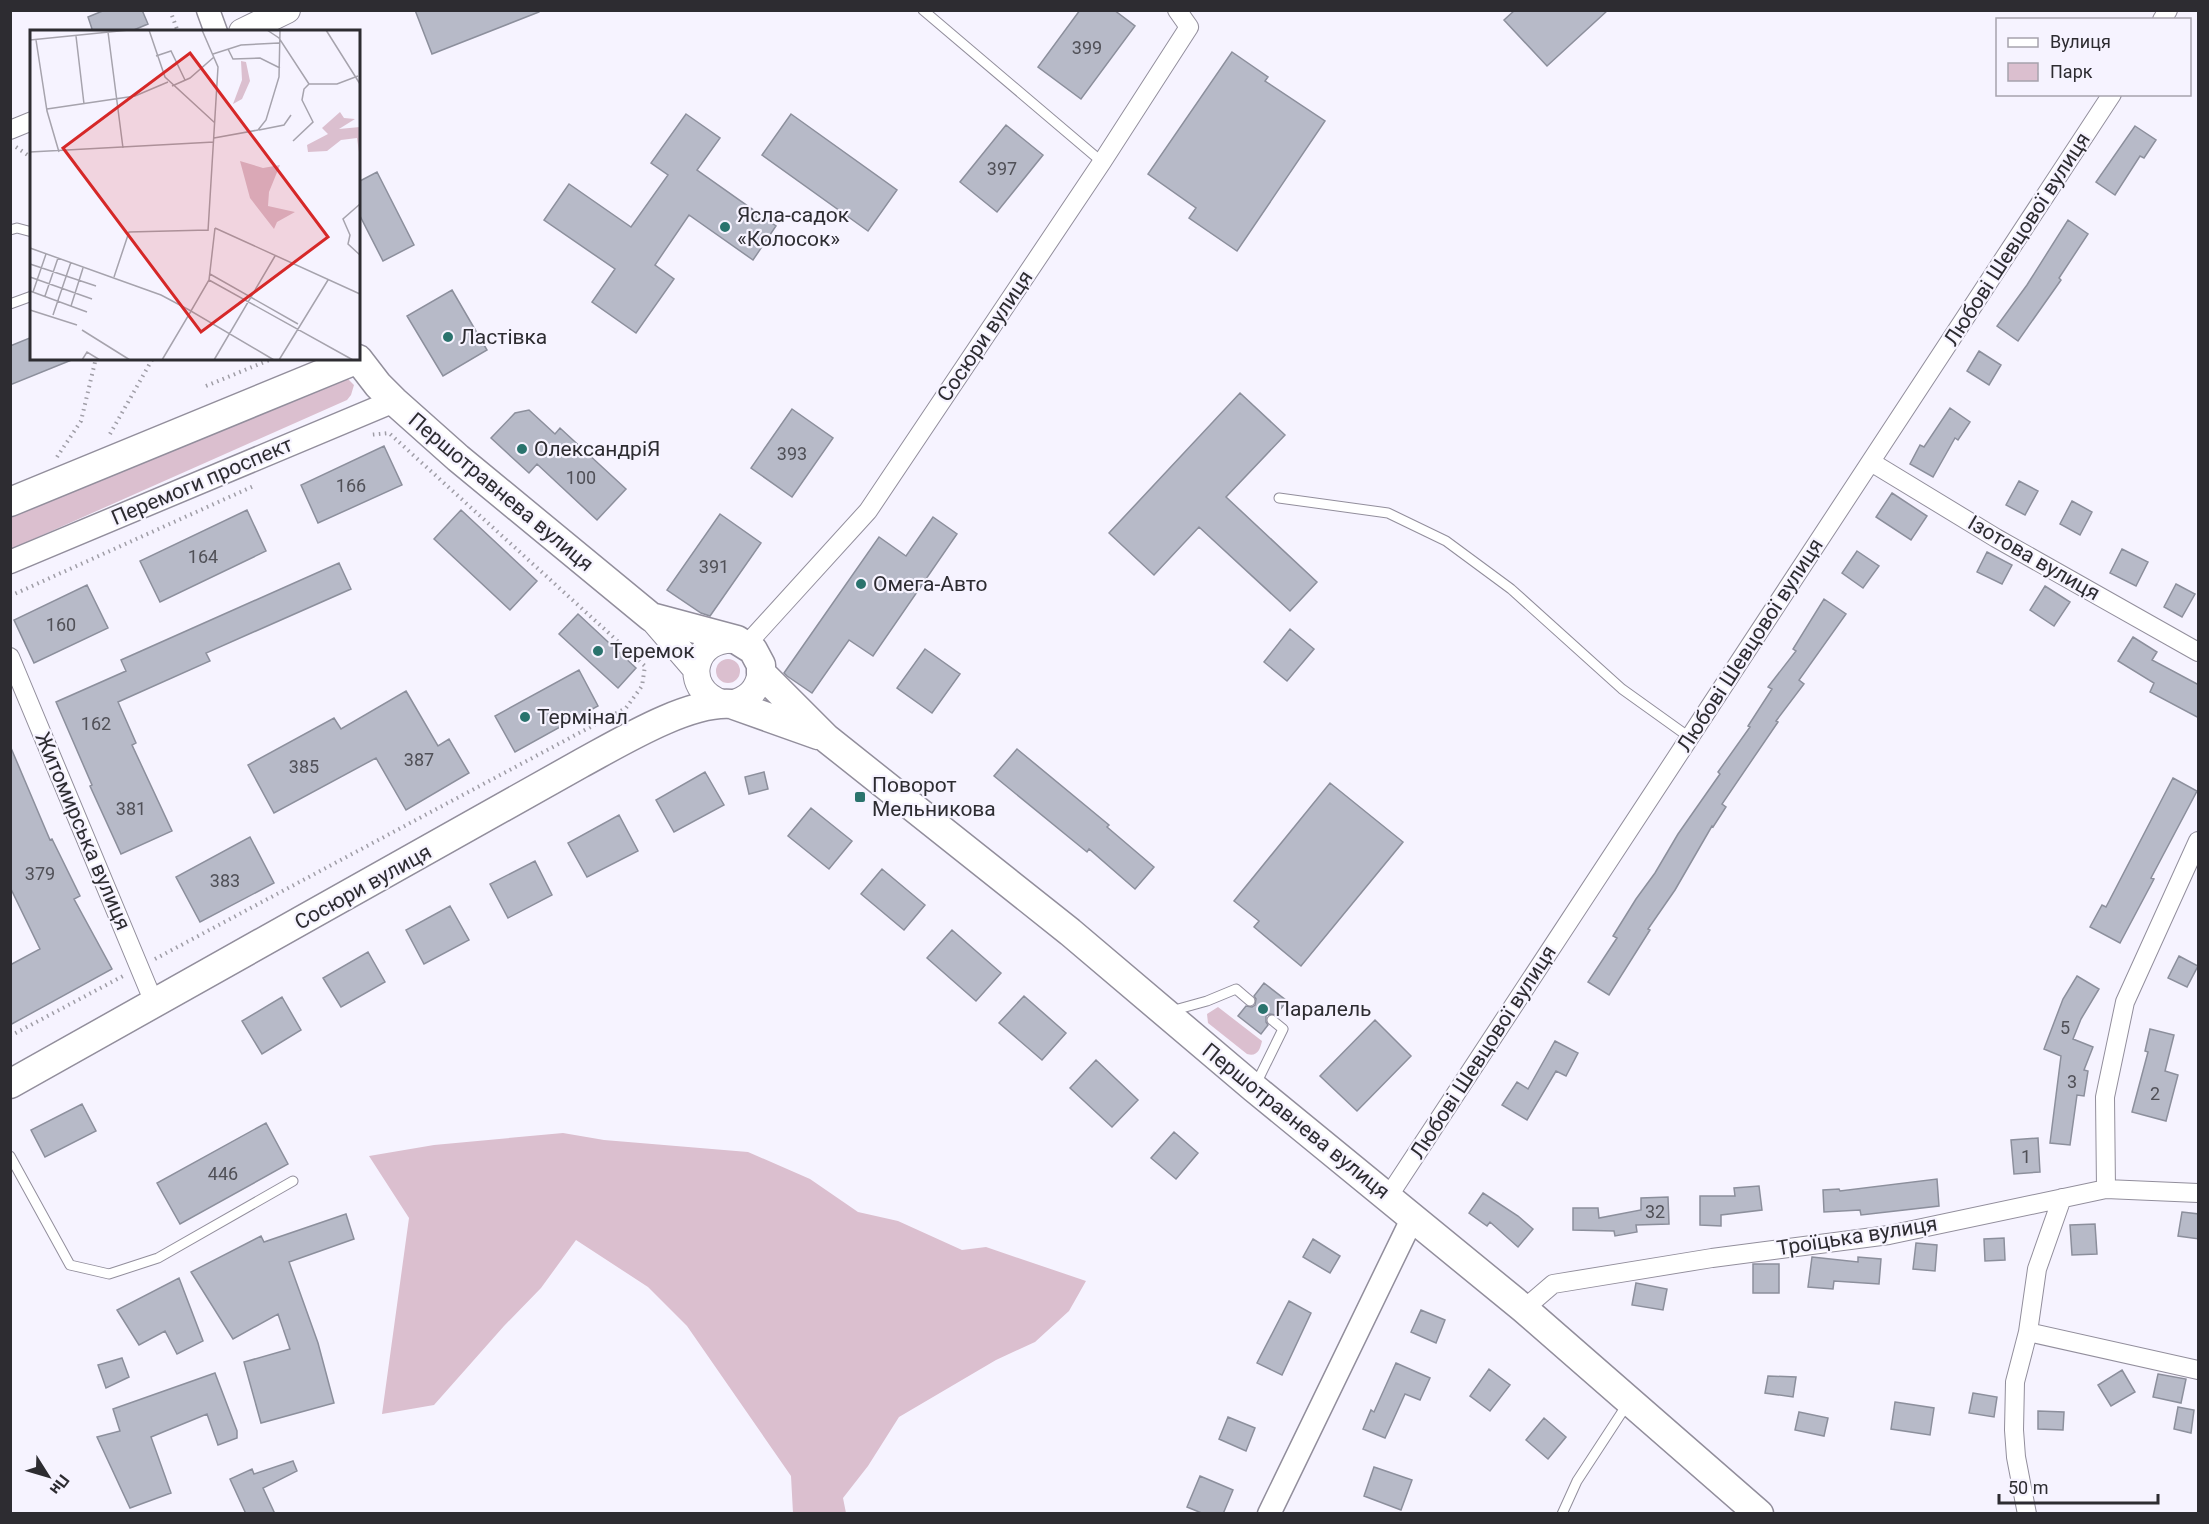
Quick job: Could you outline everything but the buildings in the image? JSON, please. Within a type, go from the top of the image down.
[{"type":"main road","points":[[246,30],[287,10]]},
{"type":"main road","points":[[10,502],[356,360]]},
{"type":"main road","name":"Першотравнева вулиця","points":[[359,360],[394,401],[458,458],[651,617],[696,669]]},
{"type":"main road","name":"Першотравнева вулиця","points":[[651,617],[742,642]]},
{"type":"main road","points":[[727,639],[742,642],[758,657],[761,673],[759,685],[742,701],[727,704],[713,700],[700,688],[696,669],[703,652],[710,645],[727,639]]},
{"type":"main road","name":"Першотравнева вулиця","points":[[761,673],[826,738],[1070,932],[1254,1088],[1524,1309],[1759,1514]]},
{"type":"main road","name":"Першотравнева вулиця","points":[[727,704],[826,738]]},
{"type":"main road","name":"Сосюри вулиця","points":[[10,1084],[155,1005],[611,747],[674,717],[699,708],[727,704]]},
{"type":"street","points":[[208,10],[215,30]]},
{"type":"street","name":"Сосюри вулиця","points":[[742,642],[867,511],[1102,162],[1189,27],[1177,10]]},
{"type":"street","name":"Любові Шевцової вулиця","points":[[1388,1197],[2111,96]]},
{"type":"street","points":[[10,130],[30,122]]},
{"type":"street","name":"Перемоги проспект","points":[[10,562],[394,401]]},
{"type":"street","name":"Ізотова вулиця","points":[[1871,462],[1996,538],[2199,652]]},
{"type":"street","name":"Житомирська вулиця","points":[[10,657],[155,1005]]},
{"type":"street","points":[[2106,1189],[2105,1097],[2125,1002],[2199,841]]},
{"type":"street","name":"Троїцька вулиця","points":[[1524,1309],[1553,1284],[1712,1258],[1890,1235],[2106,1189],[2199,1193]]},
{"type":"street","points":[[2027,1514],[2016,1457],[2015,1382],[2028,1332],[2037,1269],[2062,1198]]},
{"type":"street","points":[[1269,1514],[1413,1217]]},
{"type":"street","points":[[2028,1332],[2199,1370]]},
{"type":"lane","points":[[923,10],[1102,162]]},
{"type":"lane","points":[[10,230],[17,228],[30,231]]},
{"type":"lane","points":[[10,304],[30,297]]},
{"type":"lane","points":[[1279,498],[1388,513],[1446,541],[1510,589],[1622,688],[1689,737]]},
{"type":"lane","points":[[1166,1012],[1207,1001],[1236,989],[1250,1001]]},
{"type":"lane","points":[[1254,1088],[1283,1029],[1272,1020]]},
{"type":"lane","points":[[10,1156],[70,1265],[109,1274],[159,1258],[293,1181]]},
{"type":"lane","points":[[1562,1514],[1577,1481],[1630,1401]]},
{"type":"path","points":[[170,10],[177,30]]},
{"type":"path","points":[[10,143],[30,157]]},
{"type":"path","points":[[53,463],[81,421],[96,360]]},
{"type":"path","points":[[98,466],[121,411],[152,360]]},
{"type":"path","points":[[206,386],[269,360]]},
{"type":"path","points":[[10,1036],[626,708],[642,686],[645,666],[389,433],[364,436]]},
{"type":"path","points":[[10,596],[257,484]]},
{"type":"green space","points":[[344,375],[354,385],[347,400],[11,549],[11,511]]},
{"type":"green space","points":[[728,659],[733,660],[739,666],[739,676],[733,682],[728,683],[723,682],[717,676],[716,671],[717,666],[723,660]]},
{"type":"green space","points":[[1218,1007],[1262,1041],[1258,1052],[1247,1054],[1208,1023],[1207,1014]]},
{"type":"green space","points":[[563,1133],[604,1140],[748,1152],[810,1179],[858,1212],[898,1221],[962,1250],[986,1247],[1086,1281],[1069,1311],[1035,1342],[996,1360],[899,1417],[868,1466],[843,1498],[846,1513],[793,1513],[791,1476],[687,1326],[648,1287],[576,1240],[541,1288],[434,1405],[382,1414],[409,1218],[369,1156],[434,1145]]},
{"type":"place","name":"Ясла-садок «Колосок»","points":[[725,227]]},
{"type":"place","name":"Ластівка","points":[[448,337]]},
{"type":"place","name":"ОлександріЯ","points":[[522,449]]},
{"type":"place","name":"Омега-Авто","points":[[861,584]]},
{"type":"place","name":"Теремок","points":[[598,651]]},
{"type":"place","name":"Термінал","points":[[525,717]]},
{"type":"place","name":"Поворот Мельникова","points":[[860,797]]},
{"type":"place","name":"Паралель","points":[[1263,1009]]}]
